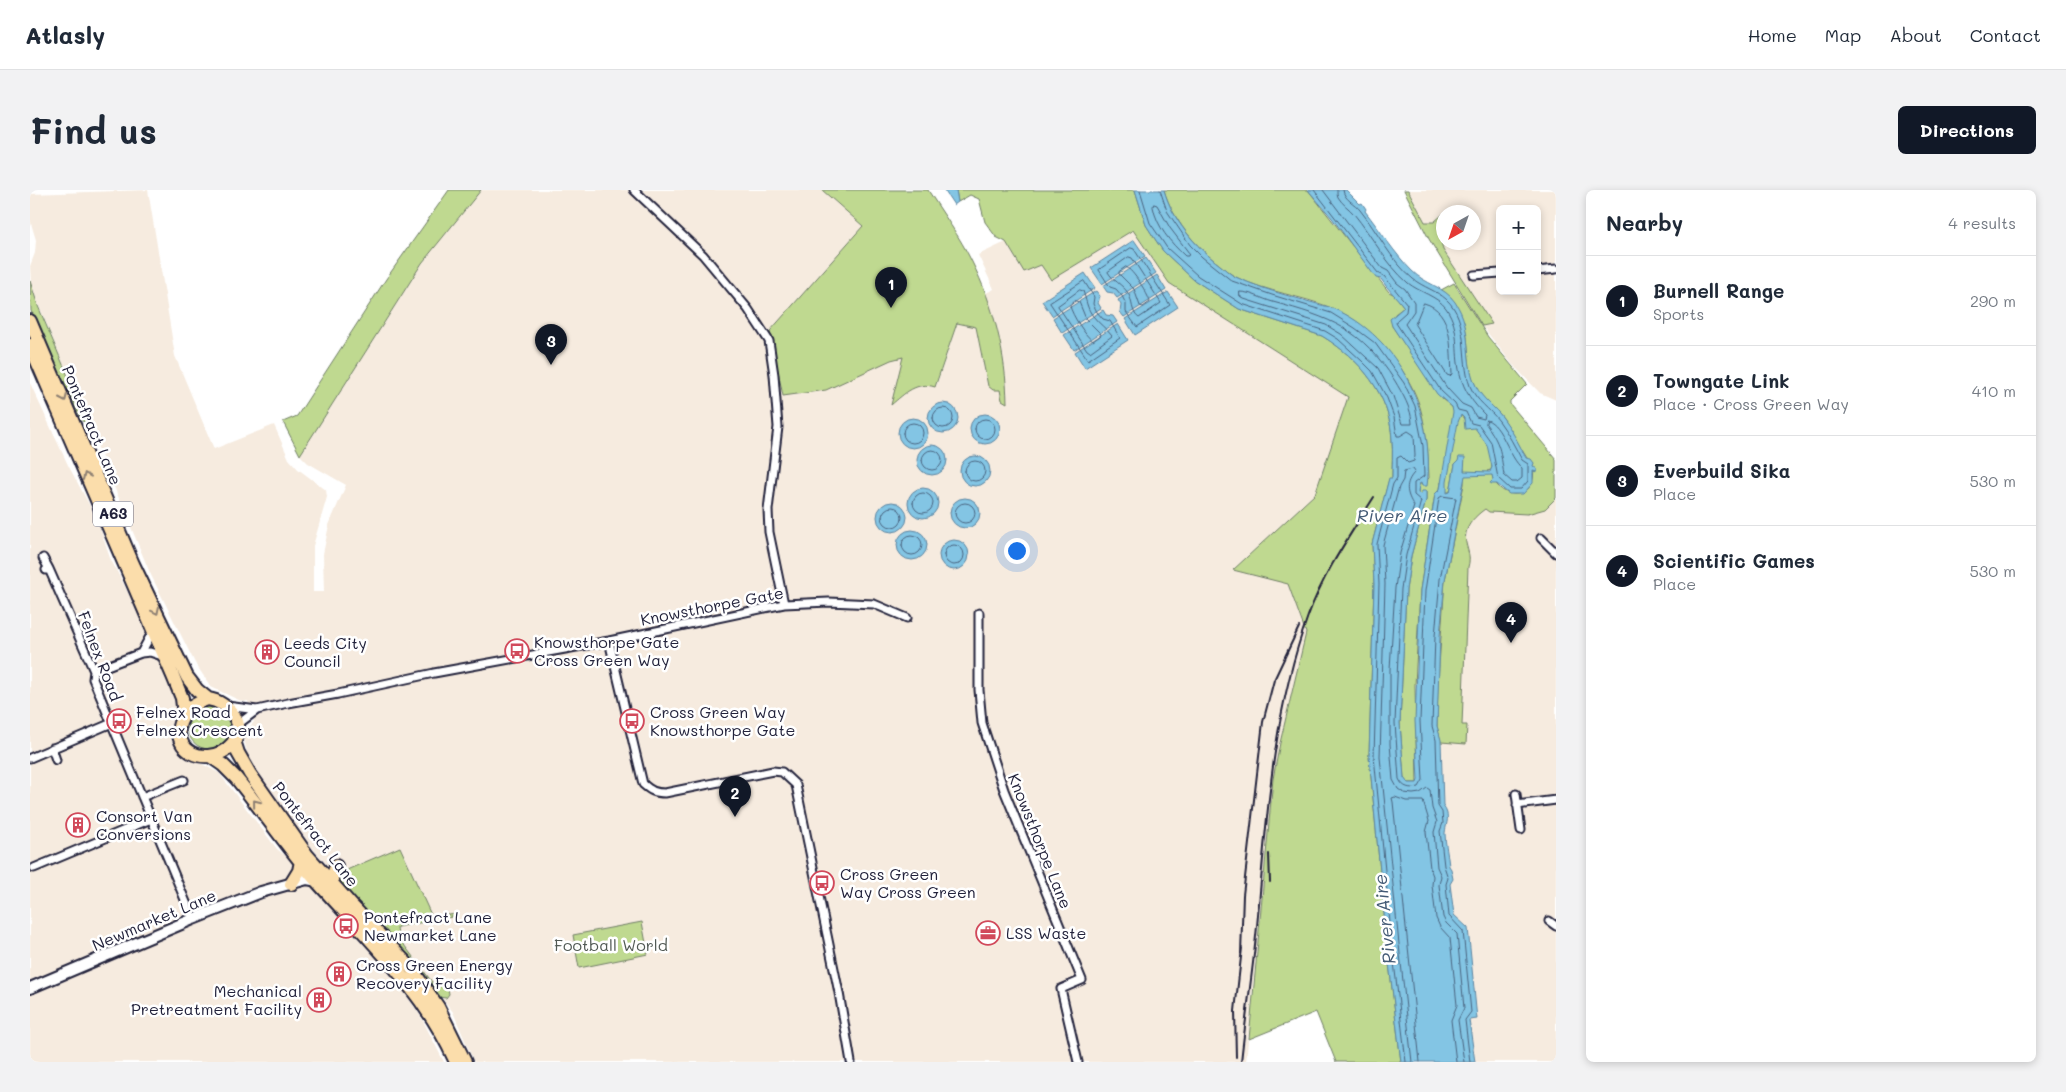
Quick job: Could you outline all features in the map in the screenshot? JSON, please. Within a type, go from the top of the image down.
[{"type":"highway","name":"Pontefract Lane","points":[[30,321],[142,581],[188,677],[197,690],[208,699]]},
{"type":"highway","name":"Pontefract Lane","points":[[30,345],[182,698],[184,715]]},
{"type":"highway","name":"A63","points":[[208,699],[216,700],[227,706]]},
{"type":"highway","points":[[184,715],[195,704],[208,699]]},
{"type":"highway","points":[[210,756],[223,751],[234,741],[237,726],[234,713],[227,706]]},
{"type":"highway","name":"A63","points":[[184,715],[179,728],[182,743],[196,755],[210,756]]},
{"type":"highway","name":"Pontefract Lane","points":[[234,741],[238,753],[272,806],[307,855],[443,1004],[457,1061]]},
{"type":"highway","name":"Pontefract Lane","points":[[210,756],[223,765],[236,778],[318,882],[406,978],[425,1004],[457,1061]]},
{"type":"highway","points":[[291,884],[299,871],[301,861]]},
{"type":"highway","points":[[332,884],[336,866]]},
{"type":"street","points":[[634,190],[703,255],[748,309],[769,341],[778,427],[768,510],[769,532],[784,604]]},
{"type":"street","points":[[1541,271],[1556,269]]},
{"type":"street","points":[[1474,275],[1496,273]]},
{"type":"street","points":[[1541,538],[1556,553]]},
{"type":"street","name":"Felnex Road","points":[[43,558],[94,671],[93,679],[193,919]]},
{"type":"street","name":"Knowsthorpe Gate","points":[[227,706],[257,710],[784,604],[828,602],[874,604],[907,618]]},
{"type":"street","name":"Knowsthorpe Lane","points":[[979,612],[979,690],[982,722],[1004,790],[1082,980],[1061,989],[1078,1062]]},
{"type":"street","points":[[141,652],[153,631]]},
{"type":"street","points":[[609,640],[643,784],[649,789],[656,793],[665,793],[773,771],[782,772],[796,786],[839,993],[851,1062]]},
{"type":"street","points":[[94,671],[141,652],[150,652],[165,658]]},
{"type":"street","name":"Knowsthorpe Gate","points":[[237,726],[257,710]]},
{"type":"street","points":[[30,758],[112,723]]},
{"type":"street","points":[[52,748],[56,760]]},
{"type":"street","points":[[142,797],[184,780]]},
{"type":"street","points":[[1516,794],[1521,830]]},
{"type":"street","points":[[1518,805],[1556,800]]},
{"type":"street","points":[[34,868],[152,819]]},
{"type":"street","name":"Newmarket Lane","points":[[30,988],[261,892],[307,879],[318,882]]},
{"type":"street","points":[[1549,921],[1556,926]]},
{"type":"shaded area","points":[[148,190],[175,356],[214,449],[274,425],[289,459],[298,469],[326,490],[327,497],[313,546],[313,592],[324,592],[323,554],[329,525],[346,485],[308,463],[300,455],[422,263],[481,190],[822,190],[863,226],[770,331],[783,396],[937,293],[892,404],[911,389],[926,383],[936,386],[957,323],[976,327],[988,386],[1000,342],[986,293],[994,289],[978,255],[1006,242],[1023,271],[1041,265],[1051,280],[1133,229],[1169,283],[1348,397],[1315,494],[1233,570],[1288,583],[1306,633],[1273,779],[1246,1062],[474,1062],[453,1012],[394,936],[341,882],[302,836],[248,757],[244,739],[247,729],[254,722],[248,701],[243,702],[211,687],[195,663],[150,573],[31,287],[30,266],[35,253],[36,240],[30,220],[30,194]]},
{"type":"shaded area","points":[[1408,190],[1556,190],[1556,400],[1540,393],[1512,364],[1482,326],[1491,324],[1443,250],[1481,250],[1481,205],[1436,205],[1436,220],[1434,222],[1425,222]]},
{"type":"shaded area","points":[[30,383],[68,465],[97,519],[110,558],[145,625],[178,704],[174,738],[189,757],[219,773],[277,849],[301,868],[344,917],[398,983],[420,1015],[444,1062],[35,1062],[30,1057]]},
{"type":"shaded area","points":[[1556,498],[1556,1062],[1475,1062],[1469,1019],[1477,1018],[1468,928],[1454,915],[1450,884],[1451,869],[1449,866],[1445,831],[1446,810],[1443,806],[1441,781],[1440,636],[1445,580],[1458,512]]},
{"type":"green space","points":[[449,190],[481,190],[422,263],[300,455],[283,422],[297,416],[386,279]]},
{"type":"green space","points":[[822,190],[928,190],[957,235],[987,296],[1001,348],[1007,403],[1002,400],[1000,390],[993,390],[988,386],[976,327],[957,323],[935,387],[922,386],[912,389],[891,405],[903,357],[891,360],[826,390],[783,396],[770,331],[863,226]]},
{"type":"green space","points":[[956,190],[1135,190],[1146,225],[1155,239],[1163,251],[1194,280],[1239,309],[1322,336],[1349,355],[1370,379],[1379,393],[1390,423],[1392,479],[1389,479],[1372,544],[1374,584],[1369,756],[1388,955],[1401,1062],[1336,1062],[1316,1012],[1249,1039],[1273,779],[1306,633],[1288,584],[1233,570],[1315,494],[1348,397],[1169,283],[1133,230],[1051,280],[1041,265],[1024,272],[1006,242],[996,237],[985,222],[979,199],[970,195],[958,202]]},
{"type":"green space","points":[[1164,190],[1308,190],[1389,292],[1395,295],[1404,307],[1395,314],[1392,326],[1442,399],[1452,407],[1458,422],[1459,416],[1462,416],[1483,438],[1489,448],[1492,460],[1491,470],[1487,471],[1492,475],[1496,484],[1503,490],[1518,494],[1530,486],[1533,478],[1533,467],[1503,418],[1476,387],[1470,367],[1465,326],[1456,306],[1446,293],[1441,290],[1454,283],[1488,337],[1527,384],[1510,401],[1510,404],[1556,459],[1556,498],[1545,509],[1527,514],[1489,512],[1485,509],[1473,519],[1466,532],[1469,560],[1462,725],[1467,725],[1466,744],[1441,742],[1437,726],[1438,680],[1445,580],[1464,484],[1464,468],[1458,461],[1455,464],[1450,492],[1446,492],[1441,482],[1440,489],[1435,494],[1420,590],[1415,685],[1417,783],[1408,783],[1404,779],[1400,723],[1406,590],[1411,556],[1426,500],[1426,491],[1418,494],[1419,484],[1423,484],[1429,478],[1428,451],[1424,425],[1414,392],[1407,377],[1386,348],[1360,324],[1332,308],[1249,283],[1228,272],[1211,258],[1186,232],[1173,212]]},
{"type":"green space","points":[[1404,190],[1408,190],[1425,222],[1436,220],[1436,250],[1443,250],[1492,324],[1482,326],[1429,239]]},
{"type":"green space","points":[[30,281],[38,306],[88,423],[82,421],[31,311]]},
{"type":"green space","points":[[205,707],[213,707],[224,713],[230,728],[224,743],[213,749],[205,749],[194,743],[188,732],[188,724],[194,713]]},
{"type":"green space","points":[[400,847],[432,917],[457,914],[457,916],[397,927],[398,937],[435,986],[447,982],[449,994],[446,998],[438,997],[400,947],[381,926],[367,915],[340,883],[342,873]]},
{"type":"green space","name":"Football World","points":[[642,922],[648,954],[579,968],[573,935]]},
{"type":"water","points":[[944,190],[956,190],[958,202],[954,205]]},
{"type":"water","name":"River Aire","points":[[1135,190],[1164,190],[1173,212],[1186,232],[1202,250],[1229,273],[1266,289],[1332,308],[1356,321],[1377,338],[1395,359],[1409,382],[1419,407],[1426,433],[1428,460],[1427,486],[1419,484],[1418,493],[1421,494],[1422,491],[1426,491],[1426,500],[1411,556],[1406,590],[1400,723],[1404,778],[1408,783],[1417,783],[1418,780],[1415,721],[1420,590],[1435,494],[1440,489],[1453,412],[1452,407],[1437,394],[1392,326],[1390,319],[1404,307],[1381,279],[1376,278],[1332,218],[1308,190],[1346,190],[1360,204],[1362,203],[1366,209],[1365,211],[1405,264],[1417,275],[1451,297],[1461,313],[1464,323],[1472,376],[1476,386],[1503,418],[1526,458],[1531,459],[1534,463],[1533,466],[1537,469],[1537,472],[1533,471],[1533,483],[1523,494],[1509,494],[1497,484],[1490,483],[1493,480],[1492,475],[1465,476],[1445,580],[1440,636],[1437,726],[1441,740],[1443,806],[1447,816],[1445,837],[1453,879],[1450,884],[1454,915],[1468,928],[1477,1019],[1469,1020],[1475,1062],[1401,1062],[1388,955],[1369,756],[1374,584],[1372,544],[1389,478],[1392,478],[1392,440],[1386,408],[1370,379],[1349,355],[1336,345],[1322,336],[1239,309],[1194,280],[1163,251],[1146,225]],"holes":[[[1461,415],[1464,418],[1465,429],[1475,428],[1487,445],[1492,467],[1490,472],[1464,471],[1465,457],[1459,457],[1455,464],[1450,492],[1447,493],[1447,482],[1458,422]]]},
{"type":"water","points":[[1134,240],[1145,256],[1102,284],[1091,268]]},
{"type":"water","points":[[1146,258],[1156,273],[1117,298],[1113,293],[1107,292],[1103,286]]},
{"type":"water","points":[[1085,273],[1095,288],[1052,316],[1042,301]]},
{"type":"water","points":[[1157,275],[1166,290],[1124,317],[1120,312],[1121,305],[1118,300]]},
{"type":"water","points":[[1096,291],[1100,296],[1098,303],[1101,308],[1062,333],[1053,318]]},
{"type":"water","points":[[1168,292],[1178,307],[1135,335],[1125,319]]},
{"type":"water","points":[[1103,310],[1106,315],[1113,316],[1117,322],[1074,350],[1064,335]]},
{"type":"water","points":[[1118,324],[1128,340],[1085,368],[1075,352]]},
{"type":"water","points":[[943,403],[949,404],[957,412],[957,424],[949,432],[943,433],[937,432],[929,424],[928,418],[929,412],[937,404]]},
{"type":"water","points":[[985,414],[991,415],[999,423],[999,435],[991,443],[985,444],[979,443],[971,435],[970,429],[971,423],[979,415]]},
{"type":"water","points":[[913,418],[919,419],[927,427],[927,439],[919,447],[913,448],[907,447],[899,439],[898,433],[899,427],[907,419]]},
{"type":"water","points":[[932,445],[938,446],[946,454],[946,466],[938,474],[932,475],[926,474],[918,466],[917,460],[918,454],[926,446]]},
{"type":"water","points":[[975,456],[981,457],[989,465],[989,477],[981,485],[975,486],[969,485],[961,477],[960,471],[961,465],[969,457]]},
{"type":"water","points":[[923,488],[929,489],[937,497],[937,509],[929,517],[923,518],[917,517],[909,509],[908,503],[909,497],[917,489]]},
{"type":"water","points":[[965,498],[971,499],[979,507],[979,519],[971,527],[965,528],[959,527],[951,519],[950,513],[951,507],[959,499]]},
{"type":"water","points":[[892,502],[898,503],[906,511],[906,523],[898,531],[892,532],[886,531],[878,523],[877,517],[878,511],[886,503]]},
{"type":"water","points":[[912,530],[918,531],[926,539],[926,551],[918,559],[912,560],[906,559],[898,551],[897,545],[898,539],[906,531]]},
{"type":"water","points":[[954,540],[960,541],[968,549],[968,561],[960,569],[954,570],[948,569],[940,561],[939,555],[940,549],[948,541]]},
{"type":"railway","points":[[1241,1062],[1273,764],[1287,689],[1296,653],[1314,600],[1338,555],[1374,497]]},
{"type":"railway","points":[[1241,954],[1243,895],[1263,722],[1274,680],[1299,627]]},
{"type":"railway","points":[[1269,854],[1270,882]]},
{"type":"railway","points":[[1236,1057],[1235,1011],[1242,948]]},
{"type":"place","name":"Burnell Range","points":[[891,308]]},
{"type":"place","name":"Everbuild Sika","points":[[551,365]]},
{"type":"place","name":"Scientific Games","points":[[1511,643]]},
{"type":"place","name":"Knowsthorpe Gate Cross Green Way","points":[[517,651]]},
{"type":"place","name":"Leeds City Council","points":[[267,652]]},
{"type":"place","name":"Felnex Road Felnex Crescent","points":[[119,721]]},
{"type":"place","name":"Cross Green Way Knowsthorpe Gate","points":[[632,721]]},
{"type":"place","name":"Towngate Link","points":[[735,817]]},
{"type":"place","name":"Consort Van Conversions","points":[[78,825]]},
{"type":"place","name":"Cross Green Way Cross Green","points":[[822,883]]},
{"type":"place","name":"Pontefract Lane Newmarket Lane","points":[[346,926]]},
{"type":"place","name":"LSS Waste","points":[[988,933]]},
{"type":"place","name":"Cross Green Energy Recovery Facility","points":[[339,974]]},
{"type":"place","name":"Mechanical Pretreatment Facility","points":[[319,1000]]}]
